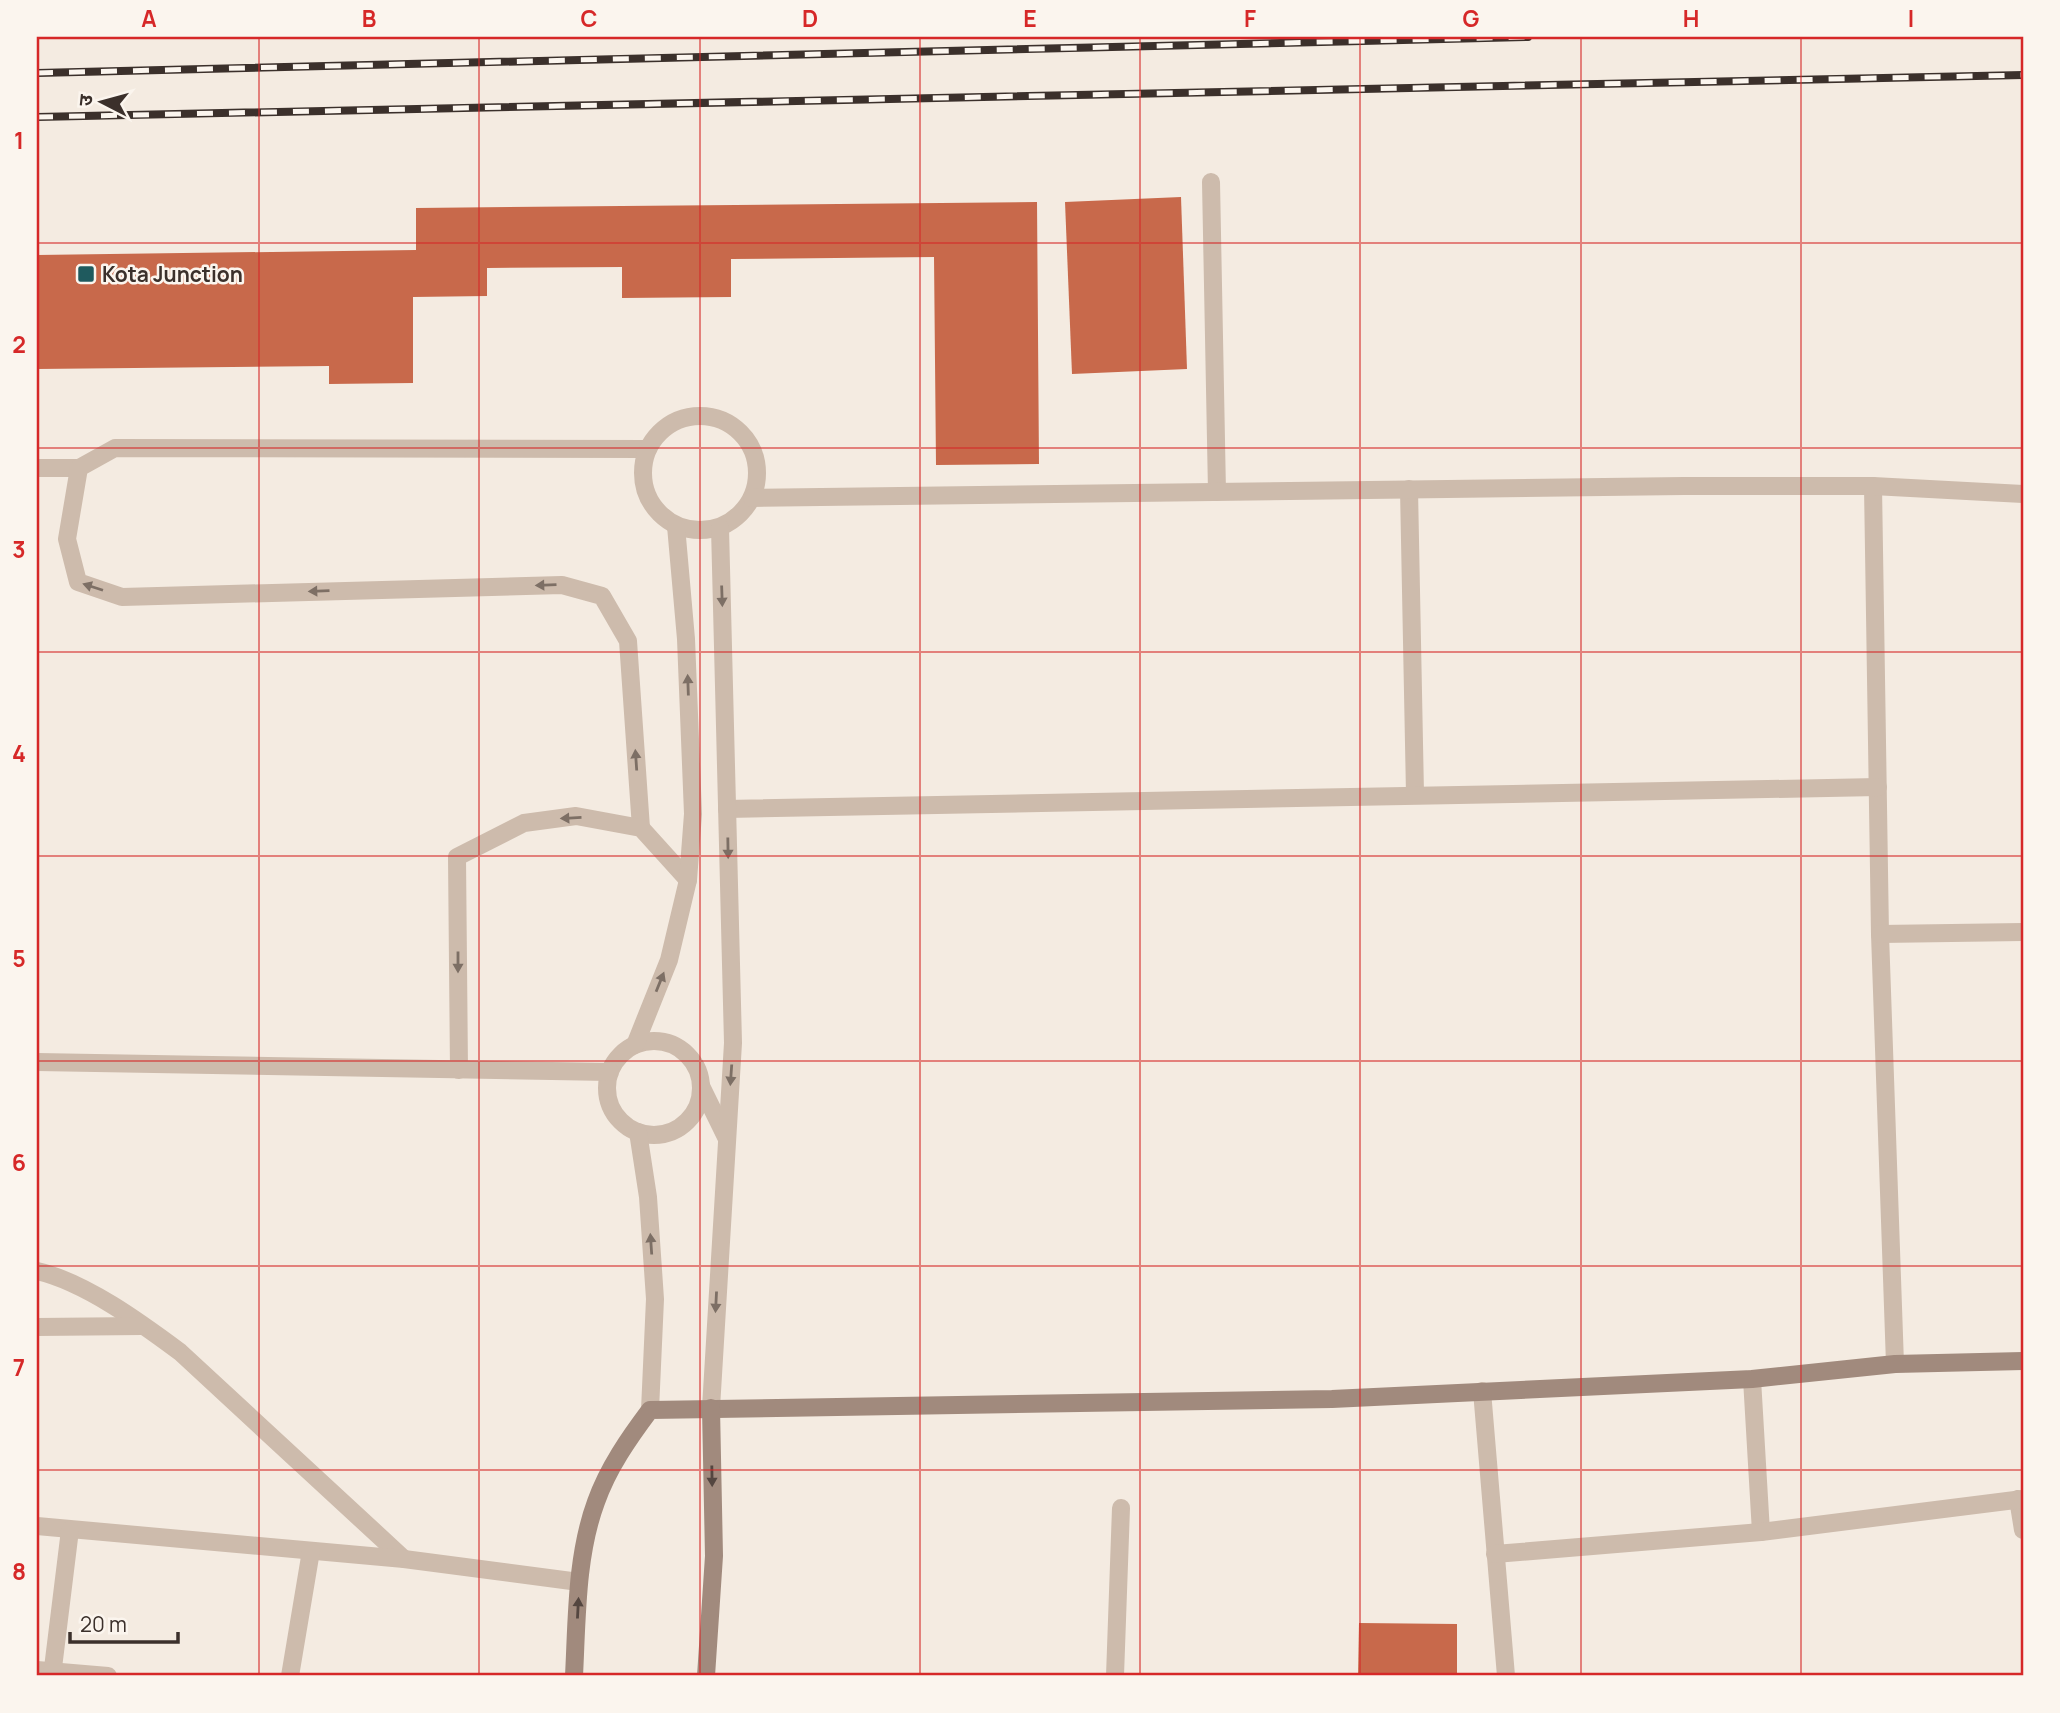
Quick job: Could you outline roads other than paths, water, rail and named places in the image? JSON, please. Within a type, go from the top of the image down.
[{"type":"street","points":[[1210,182],[1217,492]]},
{"type":"street","points":[[703,416],[724,421],[743,434],[754,454],[758,476],[752,498],[739,516],[720,528],[698,531],[676,526],[658,512],[646,493],[643,471],[648,449],[662,431],[681,419],[703,416]]},
{"type":"street","points":[[37,468],[79,468],[115,448],[648,449]]},
{"type":"street","points":[[79,468],[67,540],[78,582],[122,597],[562,585],[602,596],[628,641],[641,828]]},
{"type":"street","points":[[752,498],[1873,486],[2023,494]]},
{"type":"street","points":[[1873,486],[1880,934],[1895,1364]]},
{"type":"street","points":[[1409,489],[1415,794]]},
{"type":"street","points":[[635,1045],[669,960],[688,880],[693,814],[686,639],[676,526]]},
{"type":"street","points":[[706,1676],[714,1556],[711,1408],[733,1043],[720,528]]},
{"type":"street","points":[[727,809],[1415,794],[1878,788]]},
{"type":"street","points":[[459,1070],[457,857],[524,823],[576,816],[641,828],[688,880]]},
{"type":"street","points":[[1880,934],[2023,932]]},
{"type":"street","points":[[701,1086],[699,1105],[689,1121],[674,1131],[656,1135],[638,1132],[623,1123],[611,1108],[607,1090],[610,1072],[620,1056],[635,1045],[653,1041],[671,1044],[687,1053],[697,1069],[701,1086],[726,1138]]},
{"type":"street","points":[[37,1062],[610,1072]]},
{"type":"street","points":[[573,1676],[579,1582],[596,1503],[621,1448],[650,1410],[655,1299],[648,1197],[638,1132]]},
{"type":"street","points":[[37,1271],[56,1275],[146,1326],[180,1352],[404,1559]]},
{"type":"street","points":[[37,1327],[146,1326]]},
{"type":"street","points":[[650,1410],[1332,1399],[1752,1379],[1895,1364],[2023,1361]]},
{"type":"street","points":[[1752,1379],[1760,1532]]},
{"type":"street","points":[[1482,1391],[1506,1676]]},
{"type":"street","points":[[1495,1554],[1760,1532],[2021,1499],[2023,1530]]},
{"type":"street","points":[[1115,1676],[1121,1508]]},
{"type":"street","points":[[37,1526],[404,1559],[579,1582]]},
{"type":"street","points":[[70,1530],[47,1673],[108,1676]]},
{"type":"street","points":[[289,1676],[311,1551]]},
{"type":"railway","points":[[37,73],[1528,37]]},
{"type":"railway","points":[[37,117],[2023,75]]},
{"type":"place","name":"Kota Junction","points":[[86,274]]}]
